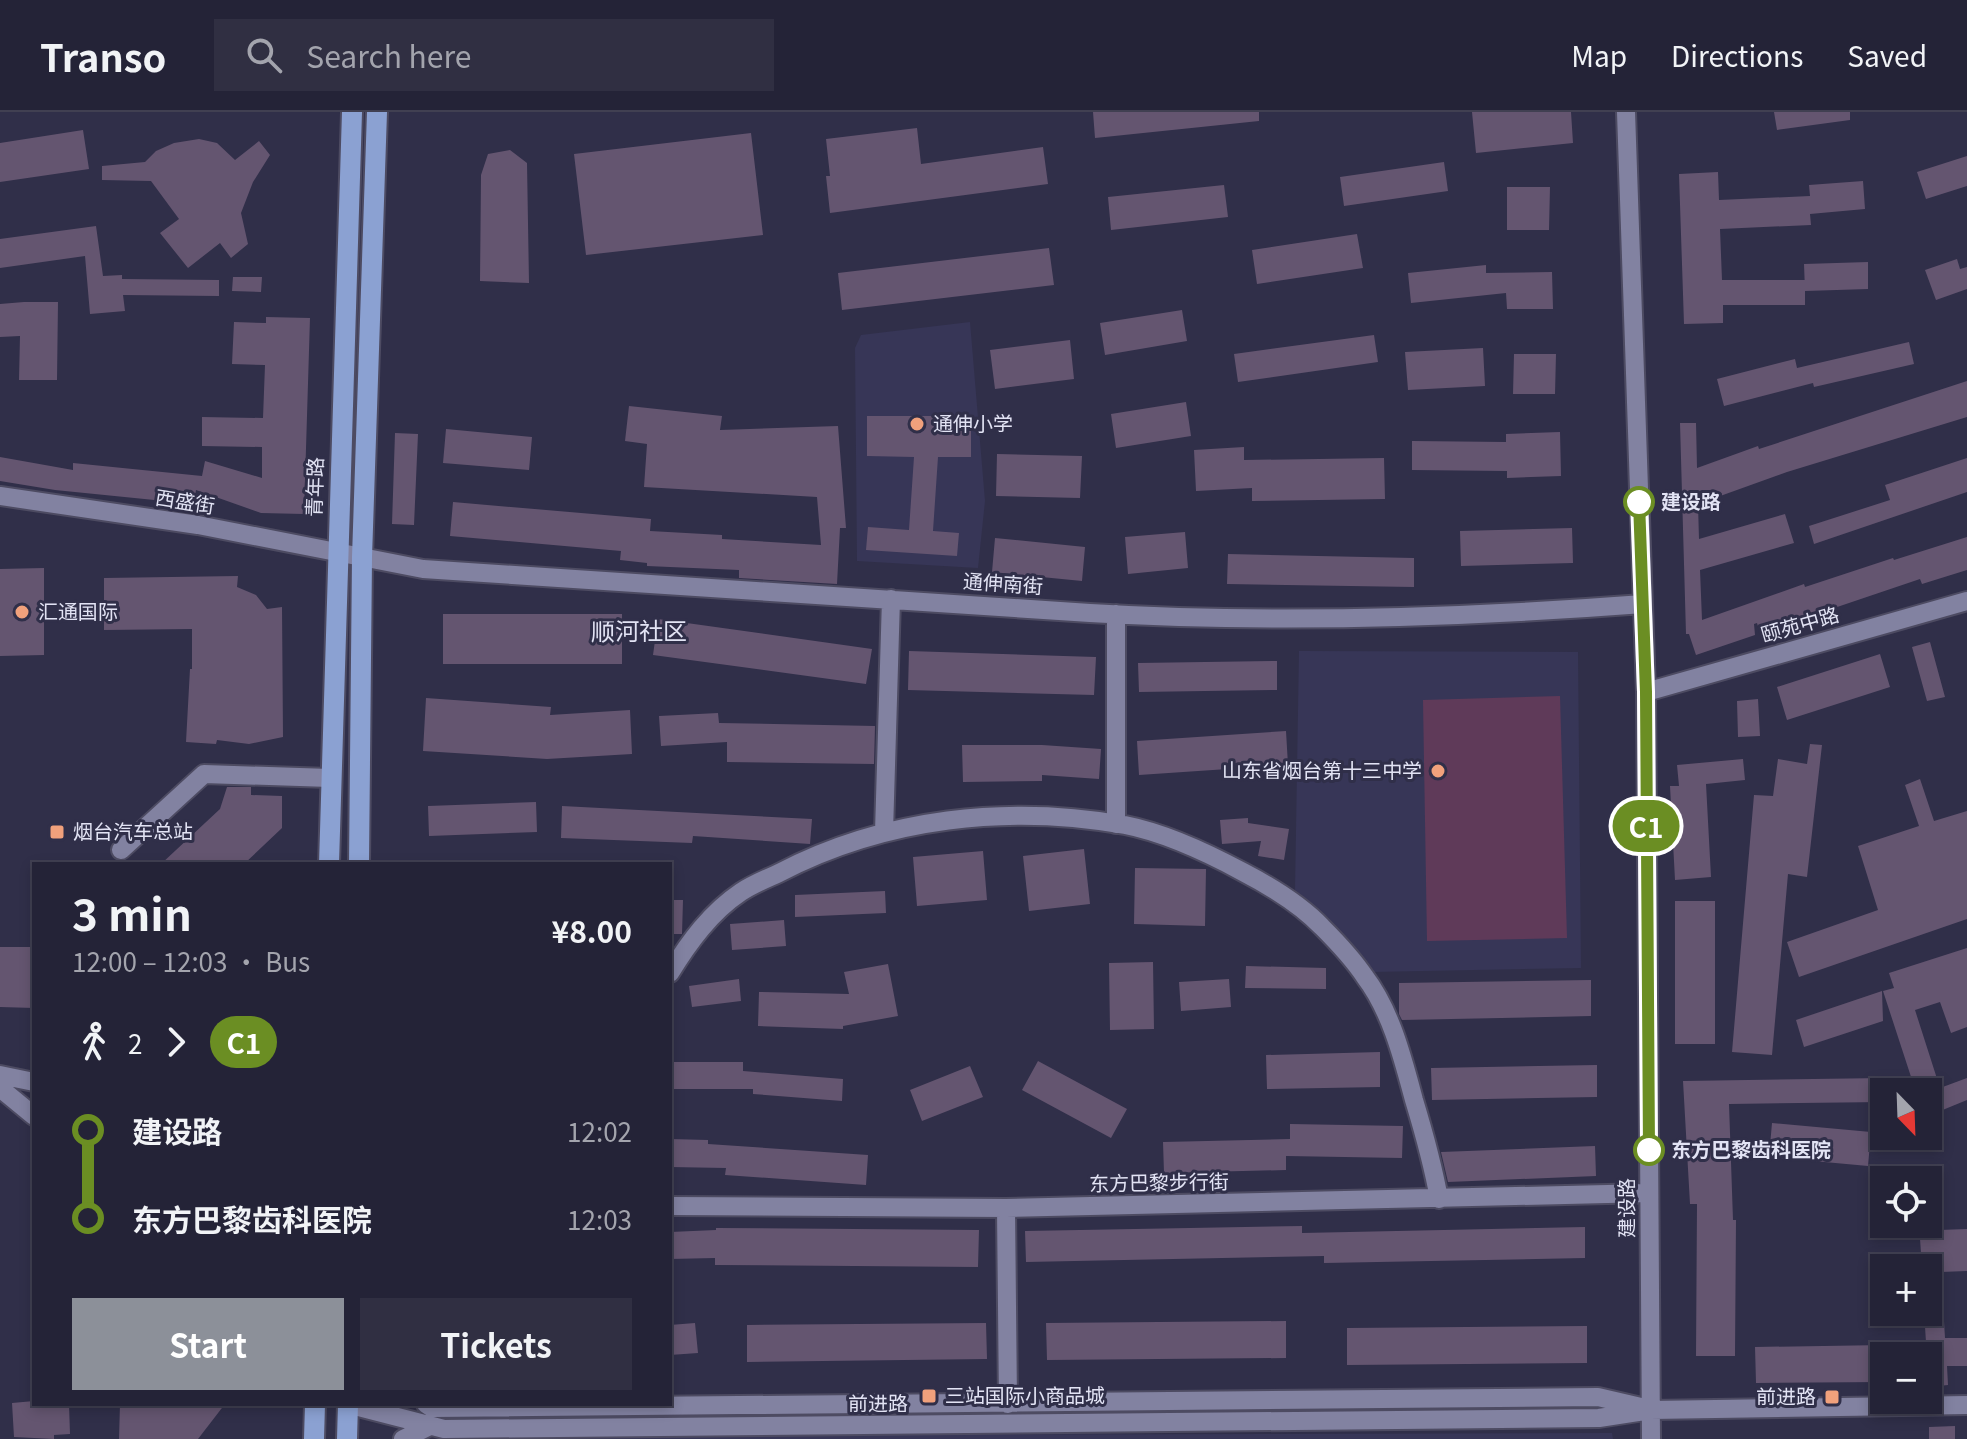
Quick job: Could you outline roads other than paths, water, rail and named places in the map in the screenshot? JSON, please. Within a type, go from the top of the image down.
[{"type":"main road","name":"青年路","points":[[329,862],[352,112]]},
{"type":"main road","points":[[359,862],[362,557],[377,112]]},
{"type":"main road","points":[[314,1439],[315,1406]]},
{"type":"main road","points":[[347,1406],[347,1439]]},
{"type":"street","name":"建设路","points":[[1626,112],[1646,692],[1651,1439]]},
{"type":"street","name":"西盛街","points":[[0,496],[198,525],[362,557]]},
{"type":"street","name":"通伸南街","points":[[362,557],[423,569],[1176,618],[1505,614],[1643,604]]},
{"type":"street","points":[[884,832],[891,599]]},
{"type":"street","name":"颐苑中路","points":[[1646,692],[1967,601]]},
{"type":"street","points":[[1116,614],[1116,824]]},
{"type":"street","points":[[121,850],[204,774],[330,778]]},
{"type":"street","points":[[672,970],[710,918],[741,892],[803,860],[884,832],[929,821],[1008,816],[1116,824],[1201,850],[1267,885],[1319,924],[1367,978],[1397,1039],[1439,1199]]},
{"type":"street","points":[[0,1075],[32,1082]]},
{"type":"street","points":[[0,1088],[32,1114]]},
{"type":"street","name":"东方巴黎步行街","points":[[672,1206],[1006,1208],[1649,1193]]},
{"type":"street","points":[[1006,1208],[1008,1404]]},
{"type":"street","name":"前进路","points":[[672,1405],[1598,1397],[1651,1410]]},
{"type":"street","name":"前进路","points":[[354,1406],[443,1432],[1599,1418],[1651,1410],[1967,1405]]},
{"type":"street","points":[[403,1439],[443,1432]]},
{"type":"place","name":"通伸小学","points":[[917,424]]},
{"type":"place","name":"建设路","points":[[1639,502]]},
{"type":"place","name":"汇通国际","points":[[22,612]]},
{"type":"place","name":"山东省烟台第十三中学","points":[[1438,771]]},
{"type":"place","name":"烟台汽车总站","points":[[57,832]]},
{"type":"place","name":"东方巴黎齿科医院","points":[[1649,1150]]},
{"type":"place","name":"三站国际小商品城","points":[[929,1396]]},
{"type":"place","name":"前进路","points":[[1832,1397]]},
{"type":"district","name":"顺河社区","points":[[639,632]]}]
